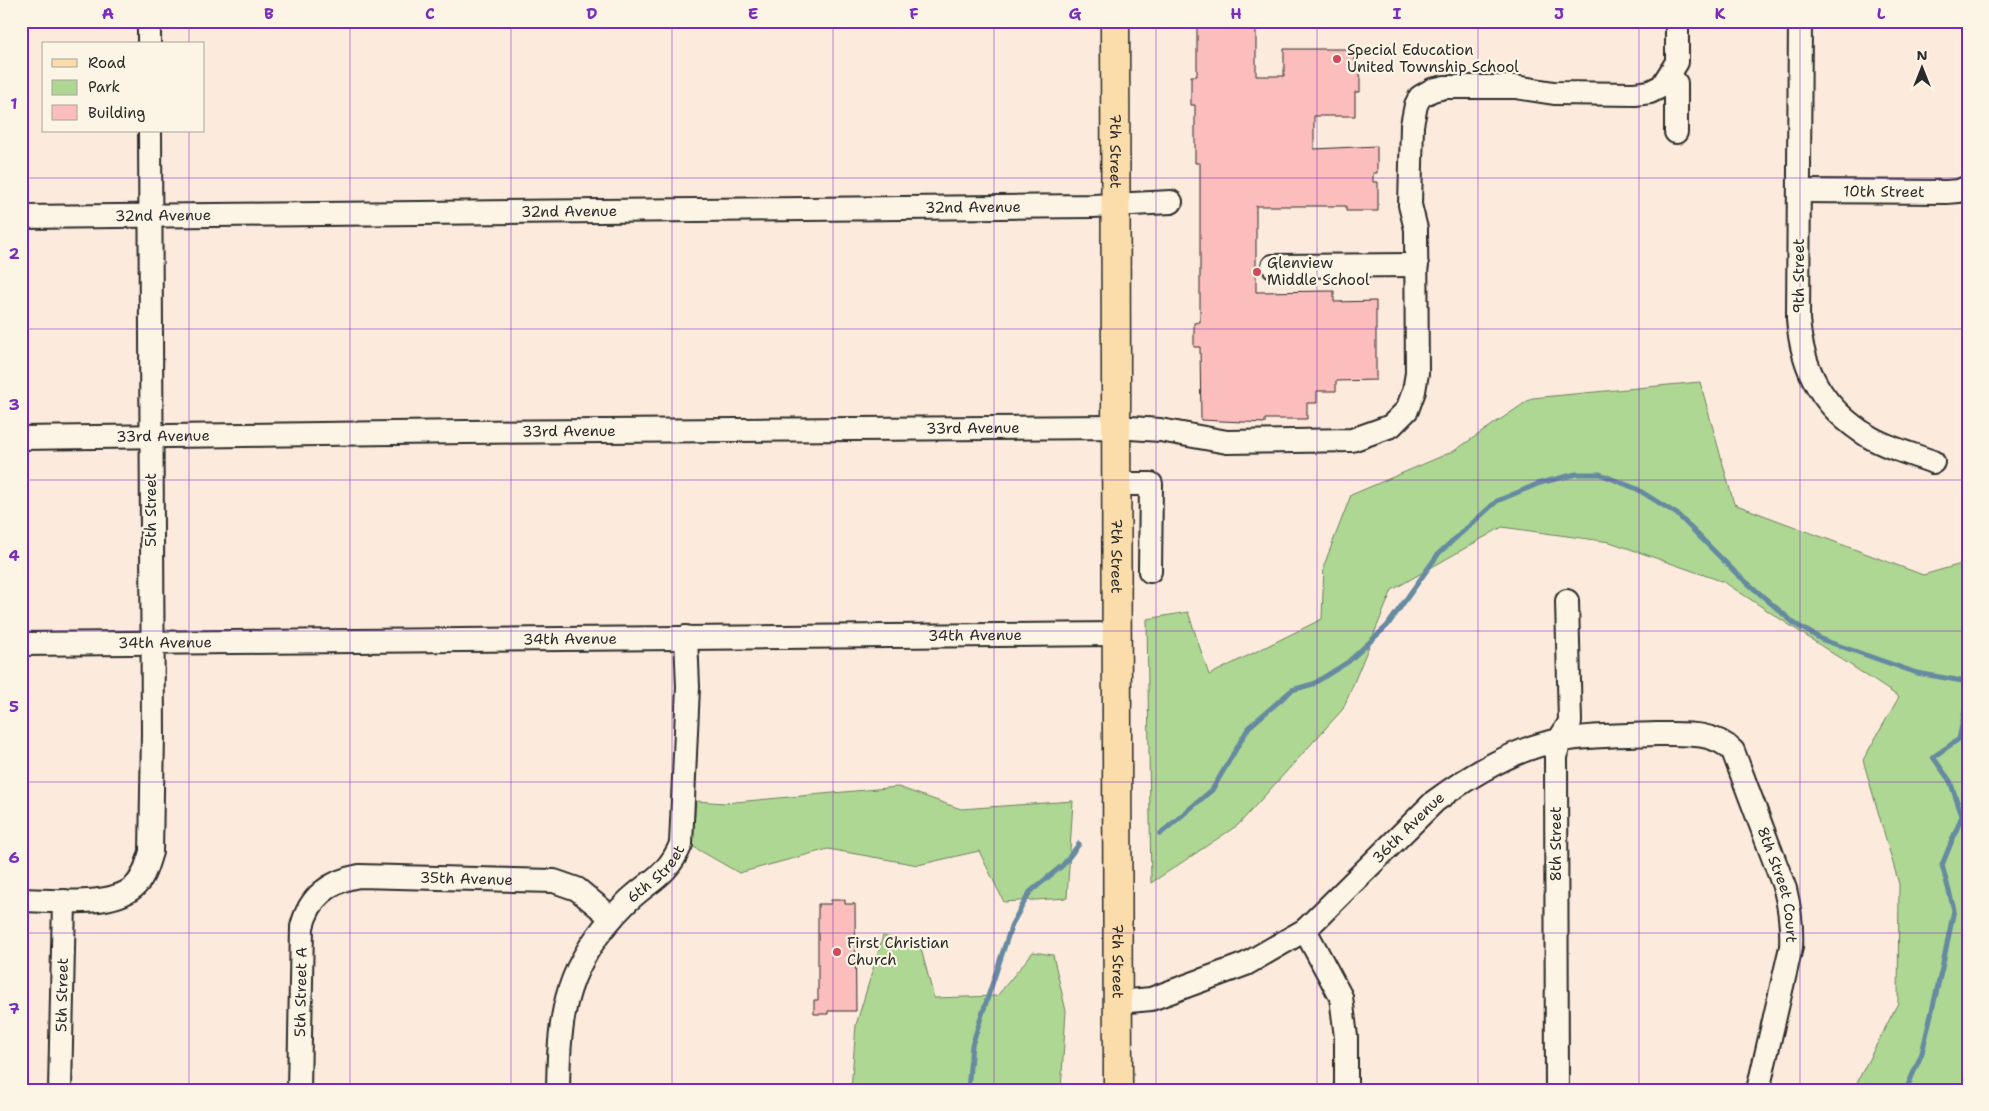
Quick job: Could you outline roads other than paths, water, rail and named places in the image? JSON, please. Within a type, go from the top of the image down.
[{"type":"main road","name":"7th Street","points":[[1115,21],[1118,1090]]},
{"type":"street","points":[[149,21],[149,42]]},
{"type":"street","points":[[1676,132],[1676,83],[1670,75],[1677,62],[1677,21]]},
{"type":"street","name":"9th Street","points":[[1800,21],[1798,319],[1800,342],[1811,376],[1836,411],[1868,437],[1933,462]]},
{"type":"street","name":"33rd Avenue","points":[[21,438],[1116,427],[1160,430],[1227,442],[1352,440],[1392,426],[1407,410],[1414,391],[1417,373],[1416,229],[1410,205],[1413,115],[1420,97],[1432,90],[1445,87],[1515,87],[1554,93],[1635,94],[1650,92],[1662,86],[1670,75]]},
{"type":"street","name":"5th Street","points":[[60,1090],[64,900],[112,898],[136,886],[147,865],[150,852],[153,802],[150,132]]},
{"type":"street","name":"10th Street","points":[[1799,191],[1946,192],[1959,191],[1968,187]]},
{"type":"street","name":"32nd Avenue","points":[[21,217],[1115,205],[1171,202]]},
{"type":"street","points":[[1273,266],[1416,266]]},
{"type":"street","points":[[1116,484],[1151,484],[1150,571]]},
{"type":"street","name":"8th Street","points":[[1557,1090],[1556,758],[1559,740],[1570,722],[1567,601]]},
{"type":"street","name":"34th Avenue","points":[[21,644],[1117,634]]},
{"type":"street","name":"6th Street","points":[[558,1090],[558,1040],[566,998],[574,974],[599,933],[625,903],[672,865],[681,844],[688,687],[686,637]]},
{"type":"street","name":"36th Avenue","points":[[1118,1002],[1151,999],[1237,967],[1304,930],[1435,801],[1458,784],[1503,759],[1559,740],[1592,736],[1690,734],[1712,738],[1727,744]]},
{"type":"street","name":"8th Street Court","points":[[1727,744],[1733,751],[1785,889],[1792,927],[1791,947],[1780,1002],[1758,1090]]},
{"type":"street","name":"35th Avenue","points":[[314,898],[335,883],[359,876],[554,880],[577,889],[598,904],[612,918]]},
{"type":"street","name":"5th Street A","points":[[299,1090],[302,927],[304,916],[314,898]]},
{"type":"street","points":[[21,900],[64,900]]},
{"type":"street","points":[[1304,930],[1341,997],[1346,1037],[1346,1090]]},
{"type":"waterway","points":[[1160,834],[1212,790],[1249,727],[1292,690],[1313,684],[1348,662],[1387,626],[1439,553],[1497,501],[1540,483],[1576,474],[1600,474],[1637,489],[1677,514],[1737,574],[1795,624],[1823,640],[1917,673],[1968,682]]},
{"type":"waterway","points":[[1906,1090],[1922,1053],[1954,910],[1942,865],[1962,816],[1950,781],[1933,757],[1959,739],[1968,698]]},
{"type":"waterway","points":[[1012,924],[1030,892],[1063,865],[1079,844]]},
{"type":"waterway","points":[[968,1090],[972,1045],[1011,927]]},
{"type":"place","name":"Special Education United Township School","points":[[1337,59]]},
{"type":"place","name":"Glenview Middle School","points":[[1257,272]]},
{"type":"place","name":"First Christian Church","points":[[837,952]]}]
